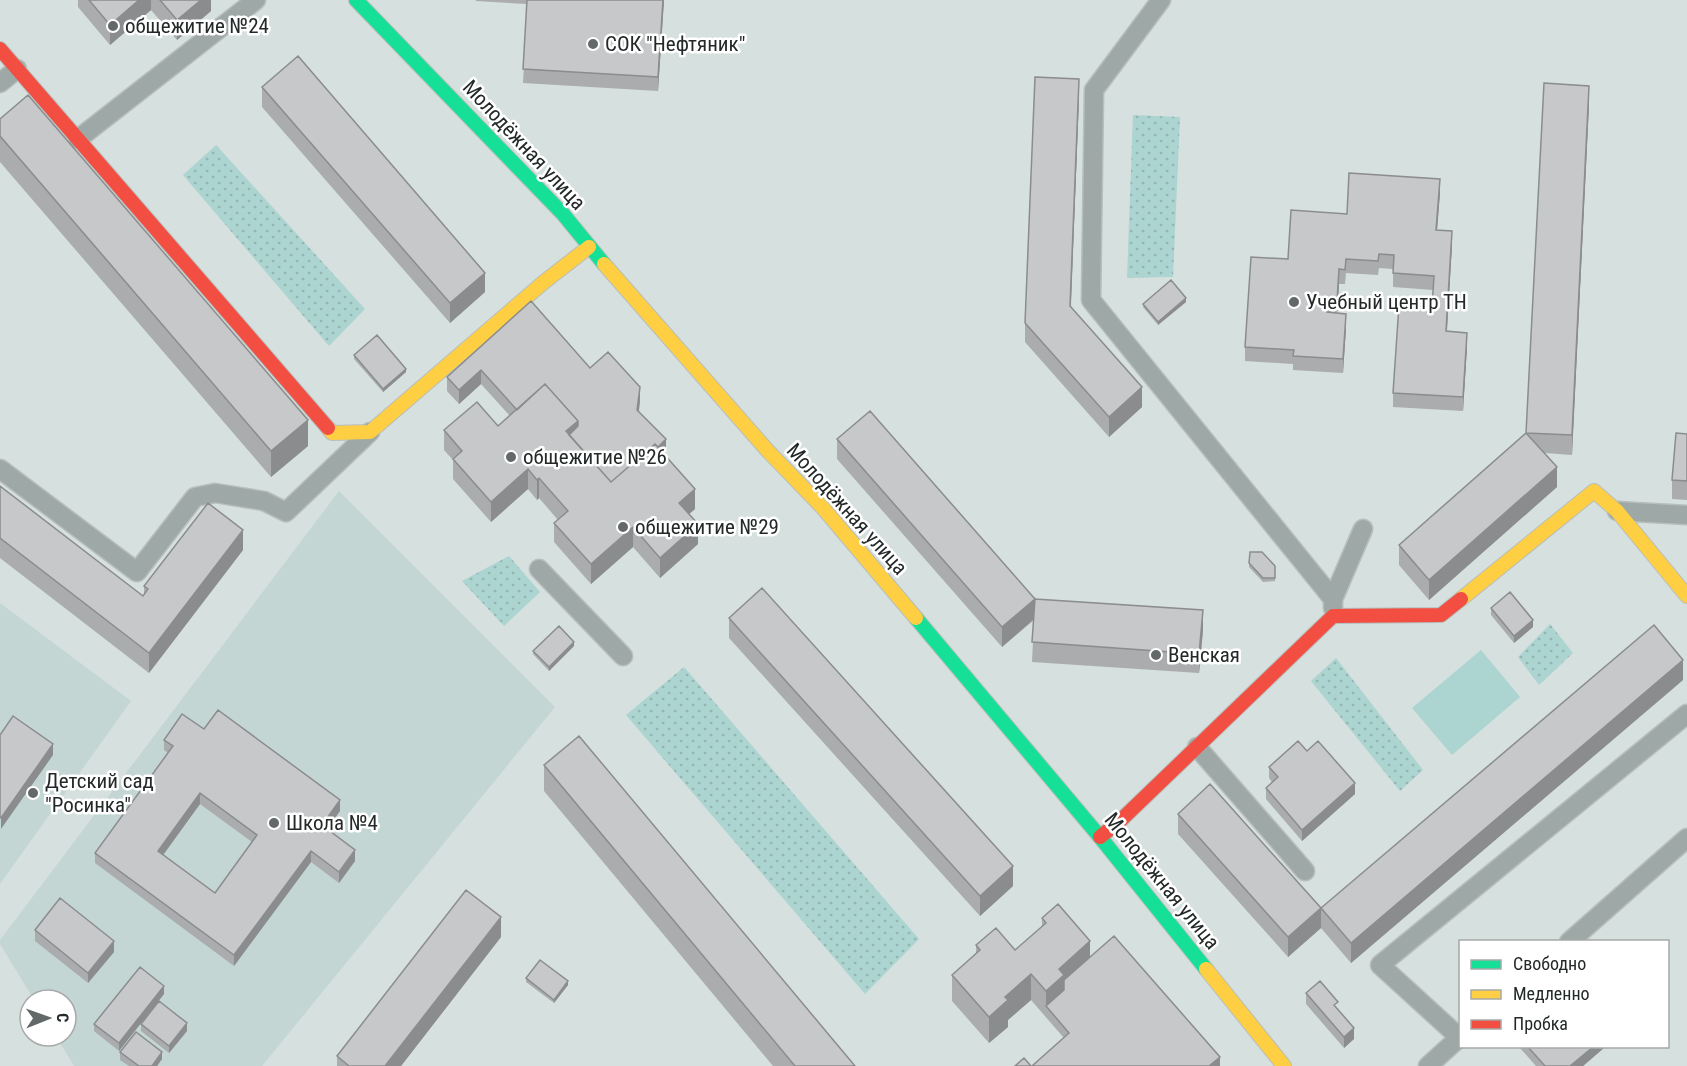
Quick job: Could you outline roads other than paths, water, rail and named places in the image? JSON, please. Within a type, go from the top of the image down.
[{"type":"street","points":[[78,139],[256,0]]},
{"type":"street","name":"Молодёжная улица","points":[[356,0],[563,214],[589,247],[759,441],[823,508],[1100,837],[1284,1066]]},
{"type":"street","points":[[1161,0],[1094,90],[1090,300],[1333,607],[1441,615],[1594,491],[1617,511],[1687,596]]},
{"type":"street","points":[[0,49],[332,433],[370,432]]},
{"type":"street","points":[[0,83],[18,69]]},
{"type":"street","points":[[0,470],[137,572],[195,497],[215,493],[264,501],[286,512],[370,432],[544,282],[589,247]]},
{"type":"street","points":[[1617,511],[1687,515]]},
{"type":"street","points":[[1100,837],[1197,747],[1333,607],[1363,529]]},
{"type":"street","points":[[539,569],[623,656]]},
{"type":"street","points":[[1459,1037],[1380,965],[1687,714]]},
{"type":"street","points":[[1197,747],[1305,871]]},
{"type":"street","points":[[1571,940],[1687,838]]},
{"type":"street","points":[[1428,1066],[1459,1039]]},
{"type":"place","name":"общежитие №24","points":[[113,26]]},
{"type":"place","name":"СОК \"Нефтяник\"","points":[[593,44]]},
{"type":"place","name":"Учебный центр ТН","points":[[1294,302]]},
{"type":"place","name":"общежитие №26","points":[[511,457]]},
{"type":"place","name":"общежитие №29","points":[[623,527]]},
{"type":"place","name":"Венская","points":[[1156,655]]},
{"type":"place","name":"Детский сад \"Росинка\"","points":[[33,793]]},
{"type":"place","name":"Школа №4","points":[[274,823]]}]
